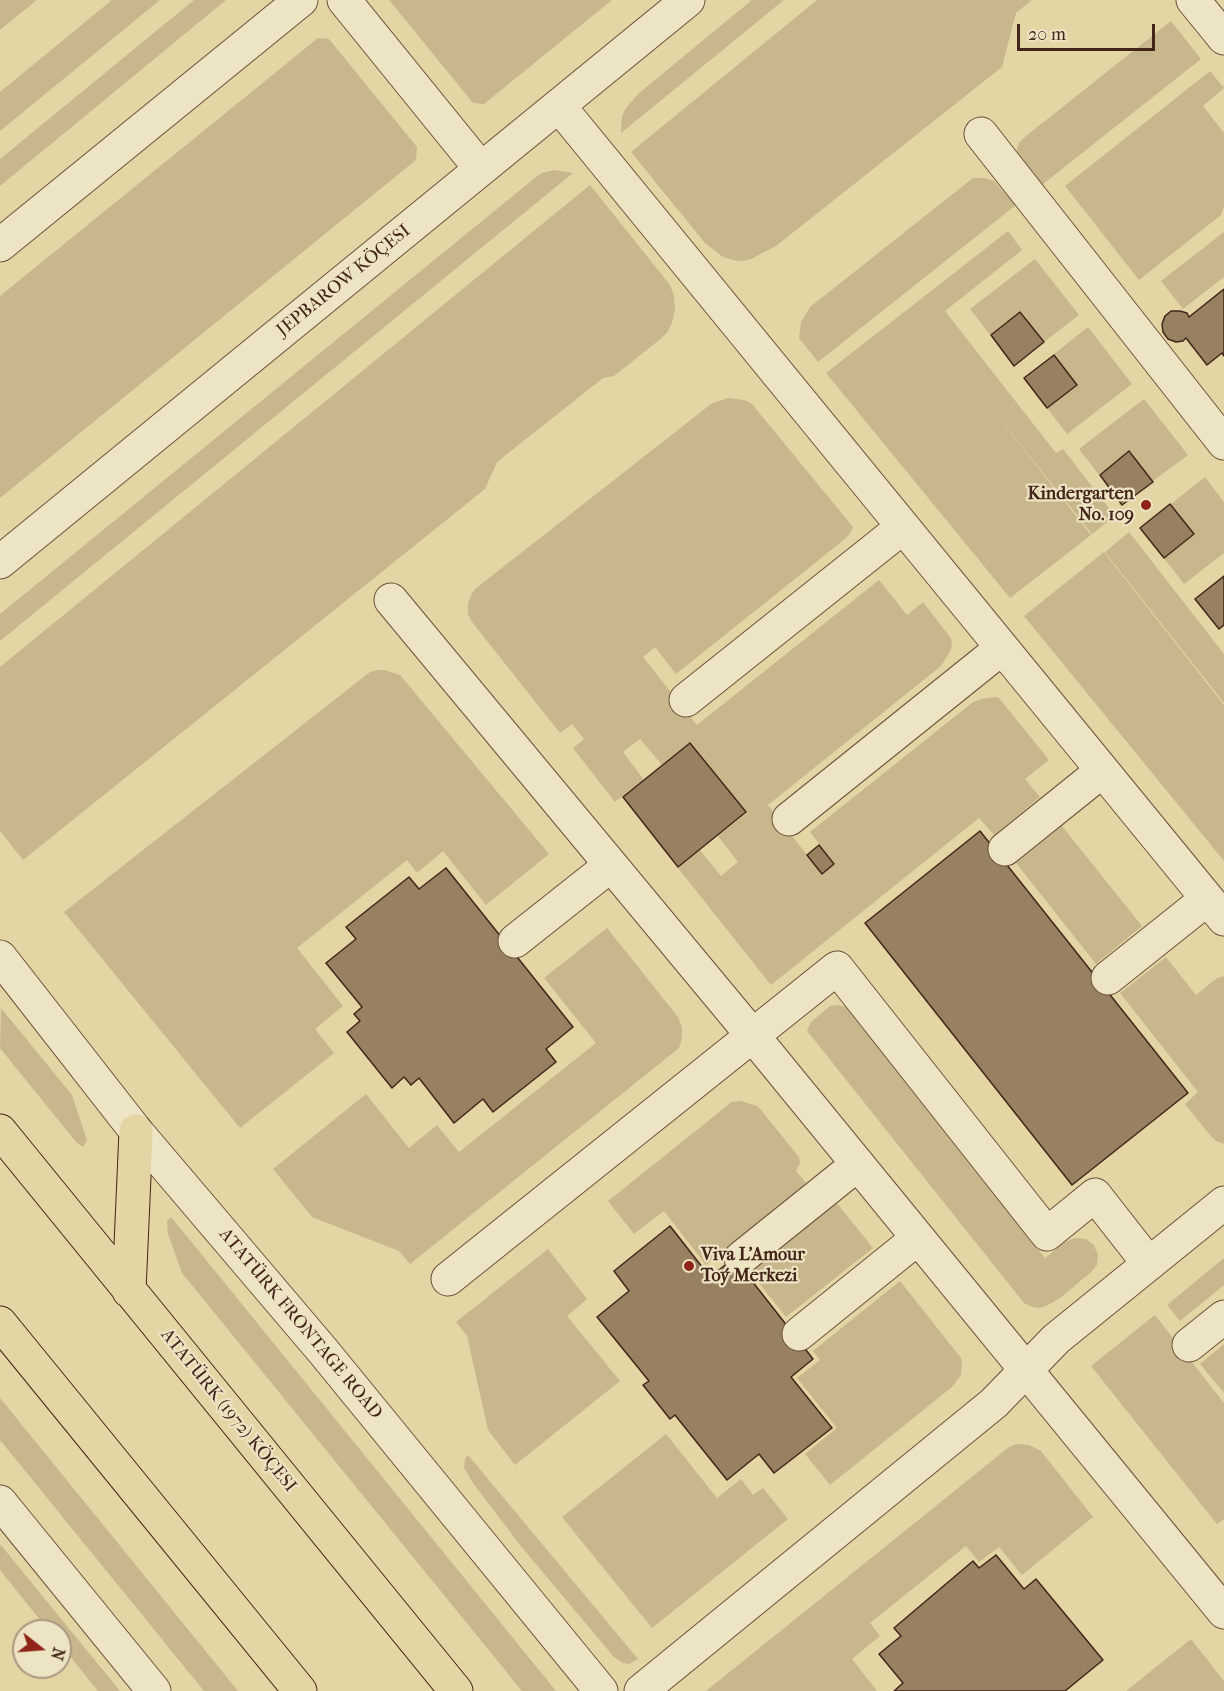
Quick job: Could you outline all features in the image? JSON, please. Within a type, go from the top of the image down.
[{"type":"main road","name":"ATATÜRK (1972) KÖÇESI","points":[[0,1131],[456,1691]]},
{"type":"main road","points":[[129,1291],[136,1131]]},
{"type":"main road","points":[[0,1323],[300,1691]]},
{"type":"street","points":[[0,245],[301,0]]},
{"type":"street","points":[[344,0],[481,169]]},
{"type":"street","name":"JEPBAROW KÖÇESI","points":[[0,562],[688,0]]},
{"type":"street","points":[[1193,0],[1224,38]]},
{"type":"street","points":[[559,106],[1216,909],[1108,978]]},
{"type":"street","points":[[981,134],[1224,443]]},
{"type":"street","points":[[686,700],[903,527]]},
{"type":"street","points":[[391,600],[753,1036],[1224,1612]]},
{"type":"street","points":[[789,819],[1002,648]]},
{"type":"street","points":[[1005,849],[1102,771]]},
{"type":"street","points":[[515,941],[611,865]]},
{"type":"street","name":"ATATÜRK FRONTAGE ROAD","points":[[0,957],[136,1131],[323,1351],[601,1691]]},
{"type":"street","points":[[448,1279],[837,968],[1047,1234],[1095,1195],[1149,1264]]},
{"type":"street","points":[[741,1257],[858,1164]]},
{"type":"street","points":[[641,1691],[985,1411],[1056,1339],[1224,1203]]},
{"type":"street","points":[[800,1334],[918,1238]]},
{"type":"street","points":[[1189,1345],[1224,1317]]},
{"type":"street","points":[[0,1502],[154,1691]]},
{"type":"shaded area","points":[[0,0],[37,0],[0,30]]},
{"type":"shaded area","points":[[112,0],[160,0],[0,131],[0,92]]},
{"type":"shaded area","points":[[194,0],[226,0],[0,186],[0,159]]},
{"type":"shaded area","points":[[389,0],[612,0],[484,104],[473,103]]},
{"type":"shaded area","points":[[752,0],[784,0],[621,133],[622,116],[638,94]]},
{"type":"shaded area","points":[[817,0],[1032,0],[1016,13],[1002,67],[776,246],[751,259],[742,261],[723,257],[705,243],[631,152]]},
{"type":"shaded area","points":[[1171,21],[1201,59],[1038,188],[1016,153],[1019,143]]},
{"type":"shaded area","points":[[318,38],[329,39],[417,147],[416,160],[0,498],[0,296]]},
{"type":"shaded area","points":[[1210,71],[1224,88],[1203,106],[1224,133],[1224,206],[1221,215],[1139,280],[1065,186]]},
{"type":"shaded area","points":[[554,170],[573,173],[0,641],[0,614],[536,177]]},
{"type":"shaded area","points":[[973,178],[994,181],[1016,205],[818,362],[799,338],[801,322],[810,307]]},
{"type":"shaded area","points":[[590,185],[670,285],[675,310],[667,333],[614,376],[603,378],[497,462],[485,489],[23,860],[0,831],[0,667]]},
{"type":"shaded area","points":[[1008,231],[1022,250],[945,311],[1056,453],[1063,449],[1115,516],[1092,534],[985,400],[1091,535],[1010,598],[826,373]]},
{"type":"shaded area","points":[[1224,232],[1224,277],[1183,309],[1161,281]]},
{"type":"shaded area","points":[[1035,259],[1079,315],[1044,342],[1021,311],[990,335],[970,309]]},
{"type":"shaded area","points":[[1088,327],[1132,384],[1067,434],[1047,408],[1077,385],[1054,354]]},
{"type":"shaded area","points":[[728,398],[751,403],[853,527],[845,539],[676,674],[655,647],[643,657],[697,725],[879,580],[907,615],[923,602],[952,642],[951,650],[941,666],[768,805],[822,874],[835,864],[810,832],[973,702],[999,698],[1049,760],[1025,779],[1040,797],[994,835],[979,818],[771,985],[678,868],[700,850],[721,876],[738,862],[718,836],[747,813],[691,742],[662,765],[640,739],[623,752],[644,780],[615,802],[573,748],[584,739],[572,724],[560,733],[468,614],[468,603],[475,589],[711,404]]},
{"type":"shaded area","points":[[1144,399],[1188,455],[1153,481],[1130,451],[1099,475],[1079,449]]},
{"type":"shaded area","points":[[1205,477],[1224,502],[1224,553],[1184,584],[1164,558],[1194,535],[1171,504]]},
{"type":"shaded area","points":[[1129,532],[1224,654],[1224,703],[1105,552]]},
{"type":"shaded area","points":[[1104,552],[1224,705],[1224,861],[1024,616]]},
{"type":"shaded area","points":[[378,670],[400,675],[549,854],[486,905],[443,851],[417,873],[407,860],[297,948],[343,1006],[315,1029],[334,1053],[240,1128],[64,912],[370,672]]},
{"type":"shaded area","points":[[1062,826],[1142,926],[1096,964],[1016,863]]},
{"type":"shaded area","points":[[607,928],[678,1017],[682,1027],[679,1048],[410,1264],[399,1251],[312,1217],[273,1169],[366,1094],[409,1148],[437,1125],[459,1152],[596,1043],[544,978]]},
{"type":"shaded area","points":[[1166,957],[1196,995],[1217,978],[1224,976],[1224,1144],[1216,1141],[1209,1134],[1185,1104],[1198,1092],[1120,993]]},
{"type":"shaded area","points":[[830,1006],[846,1007],[1045,1258],[1065,1242],[1075,1238],[1086,1239],[1094,1245],[1098,1255],[1097,1265],[1090,1273],[1048,1305],[1040,1308],[1024,1303],[808,1032],[811,1022]]},
{"type":"shaded area","points":[[1,1008],[72,1095],[87,1140],[83,1147],[76,1142],[0,1048]]},
{"type":"shaded area","points":[[741,1101],[757,1106],[799,1157],[800,1163],[796,1171],[807,1184],[706,1265],[664,1211],[634,1234],[608,1201],[728,1105]]},
{"type":"shaded area","points":[[836,1202],[873,1248],[786,1317],[750,1272]]},
{"type":"shaded area","points":[[170,1218],[556,1691],[522,1691],[182,1273],[168,1234],[167,1221]]},
{"type":"shaded area","points":[[548,1249],[587,1299],[567,1316],[620,1381],[515,1465],[488,1430],[467,1336],[456,1322]]},
{"type":"shaded area","points":[[1224,1258],[1224,1285],[1180,1321],[1167,1305]]},
{"type":"shaded area","points":[[900,1281],[961,1358],[961,1375],[952,1387],[830,1485],[805,1454],[837,1428],[797,1378],[820,1360],[813,1351]]},
{"type":"shaded area","points":[[1155,1315],[1224,1403],[1224,1519],[1217,1524],[1091,1366]]},
{"type":"shaded area","points":[[1224,1344],[1224,1393],[1200,1364]]},
{"type":"shaded area","points":[[0,1398],[238,1691],[204,1691],[0,1440]]},
{"type":"shaded area","points":[[666,1434],[717,1498],[741,1479],[753,1495],[763,1488],[788,1519],[652,1628],[562,1517]]},
{"type":"shaded area","points":[[1016,1444],[1029,1445],[1041,1451],[1093,1517],[1022,1575],[999,1547],[979,1562],[966,1546],[870,1623],[880,1636],[852,1659],[877,1691],[706,1691],[1009,1447]]},
{"type":"shaded area","points":[[468,1455],[638,1659],[629,1664],[614,1657],[520,1545],[464,1468]]},
{"type":"shaded area","points":[[0,1544],[61,1619],[39,1619],[0,1570]]},
{"type":"shaded area","points":[[72,1632],[120,1691],[98,1691],[72,1659]]},
{"type":"shaded area","points":[[1191,1639],[1224,1681],[1224,1691],[1126,1691]]},
{"type":"building","points":[[1224,289],[1224,356],[1222,353],[1207,365],[1186,338],[1176,342],[1168,339],[1163,332],[1162,324],[1165,316],[1171,311],[1187,313],[1189,317]]},
{"type":"building","points":[[1020,312],[1044,342],[1014,366],[991,335]]},
{"type":"building","points":[[1054,355],[1077,385],[1047,408],[1024,378]]},
{"type":"building","points":[[1129,451],[1153,482],[1122,505],[1100,475]]},
{"type":"building","points":[[1170,504],[1194,534],[1164,558],[1140,528]]},
{"type":"building","points":[[1224,576],[1224,625],[1219,629],[1195,599]]},
{"type":"building","points":[[690,743],[746,812],[678,867],[623,797]]},
{"type":"building","points":[[980,831],[1188,1093],[1072,1185],[865,923]]},
{"type":"building","points":[[819,845],[834,864],[822,874],[807,855]]},
{"type":"building","points":[[446,868],[573,1027],[546,1049],[556,1062],[493,1112],[483,1099],[454,1123],[419,1078],[411,1085],[404,1077],[392,1088],[347,1032],[360,1021],[354,1014],[362,1007],[326,963],[356,939],[346,927],[409,877],[419,889]]},
{"type":"building","points":[[670,1226],[710,1277],[734,1258],[813,1359],[791,1377],[832,1428],[774,1473],[759,1454],[727,1480],[675,1415],[670,1419],[643,1385],[649,1381],[597,1317],[629,1291],[614,1271]]},
{"type":"building","points":[[996,1555],[1024,1589],[1036,1579],[1103,1660],[1065,1691],[894,1691],[903,1683],[879,1654],[901,1636],[894,1628],[973,1561],[979,1568]]},
{"type":"place","name":"Kindergarten No. 109","points":[[1146,505]]},
{"type":"place","name":"Viva L'Amour Toý Merkezi","points":[[689,1266]]}]
